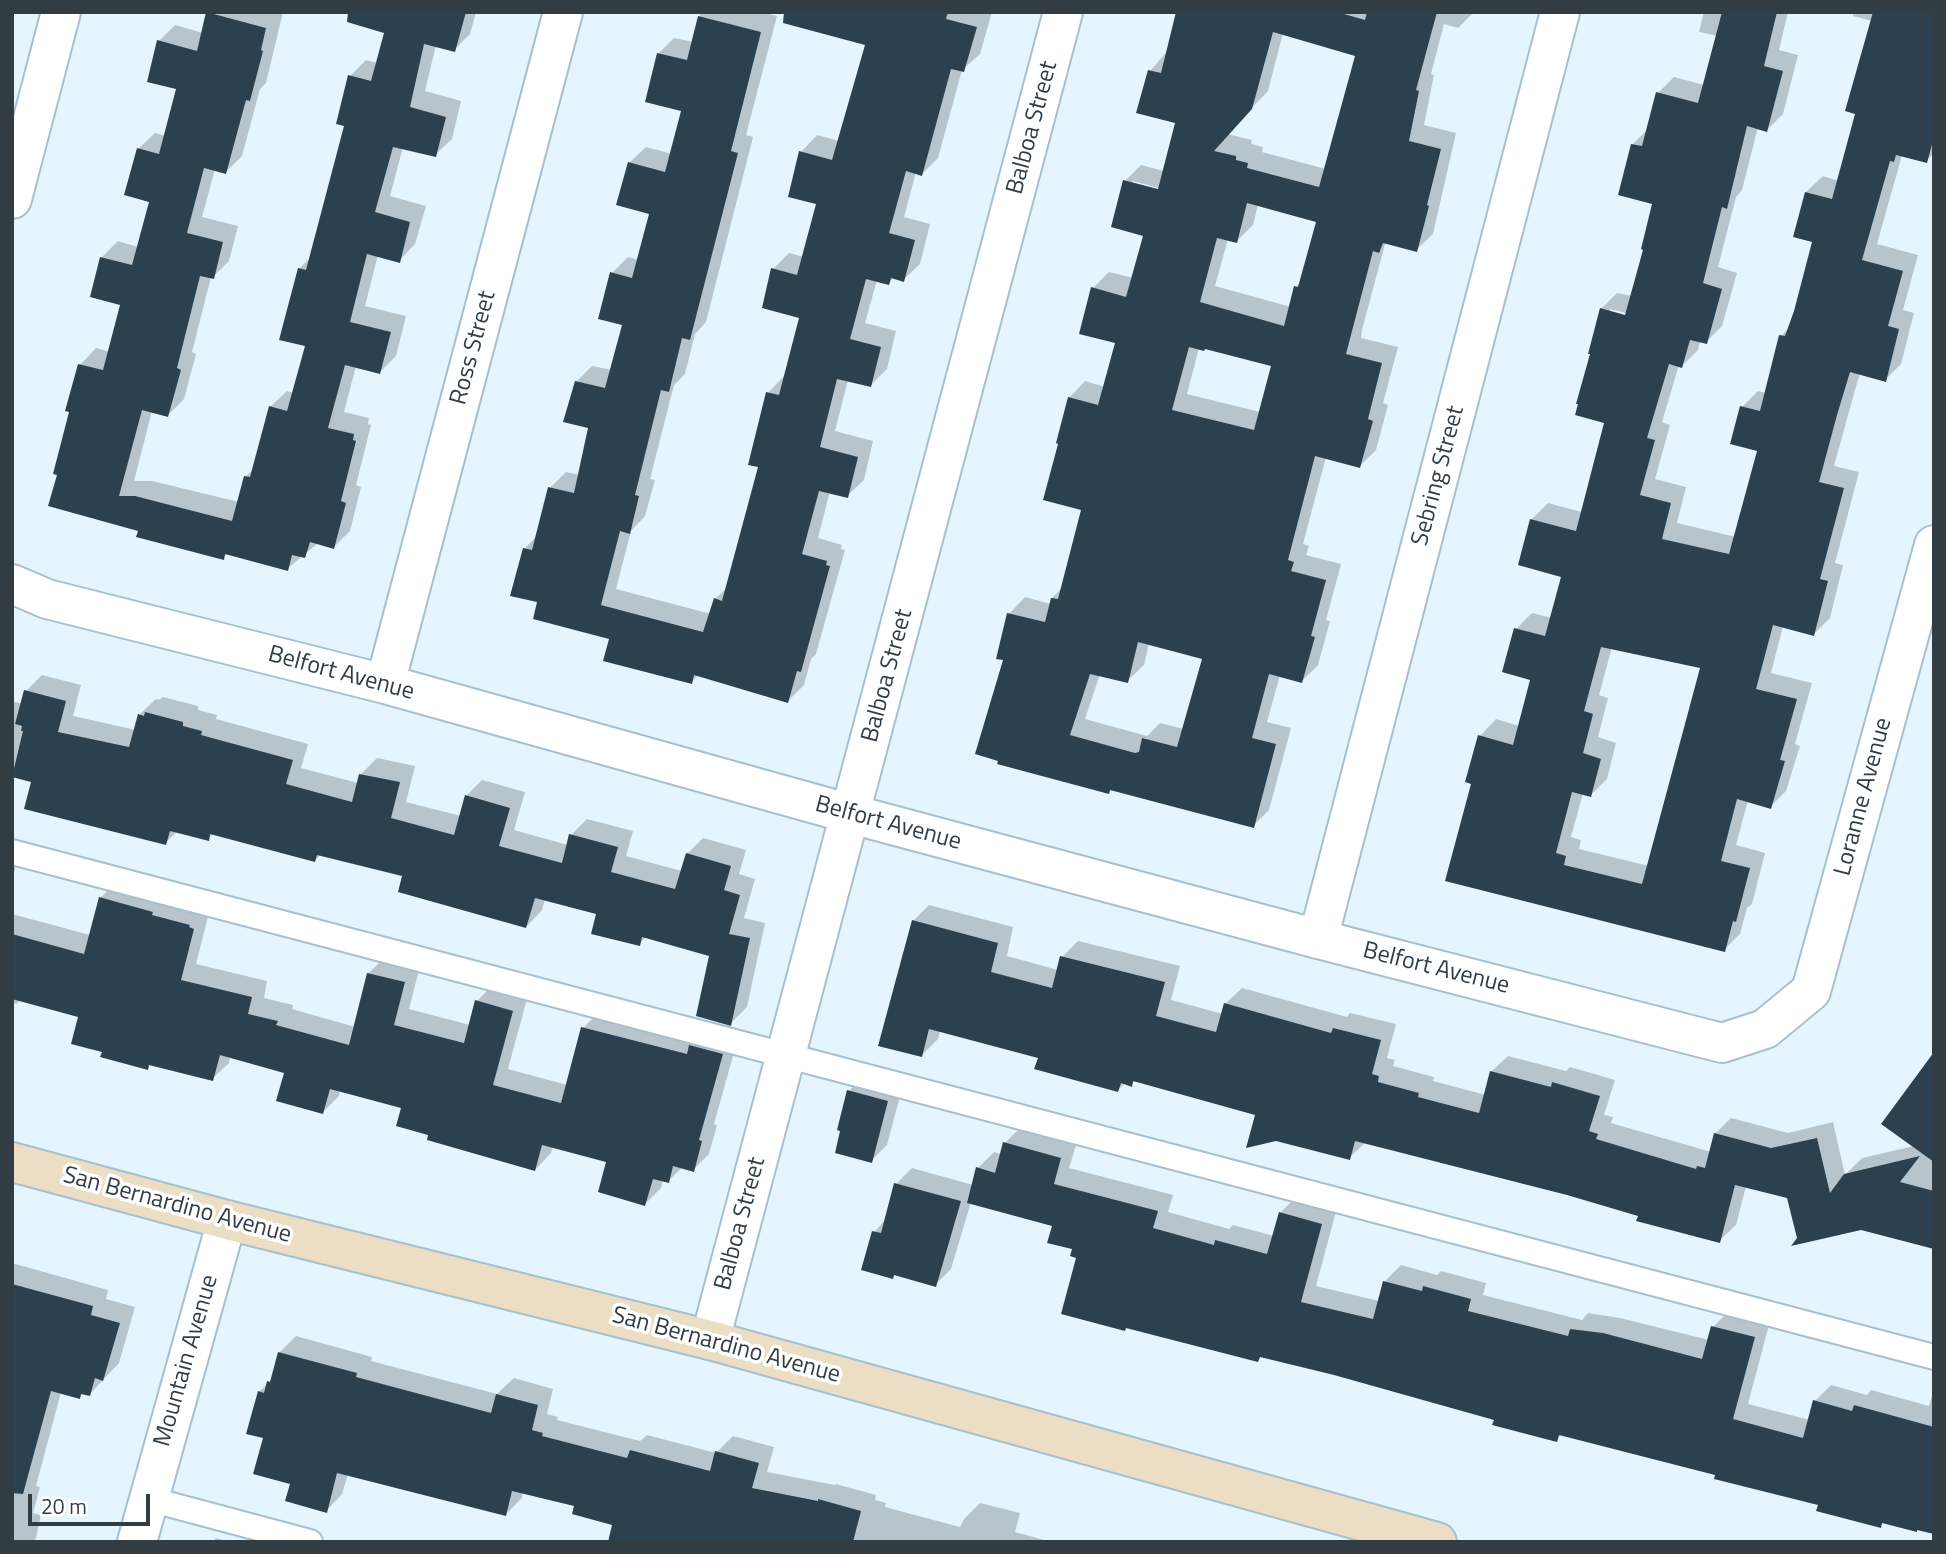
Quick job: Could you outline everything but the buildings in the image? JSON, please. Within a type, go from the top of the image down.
[{"type":"main road","name":"San Bernardino Avenue","points":[[12,1163],[227,1220],[710,1340],[1437,1542]]},
{"type":"street","points":[[12,199],[61,12]]},
{"type":"street","name":"Ross Street","points":[[385,684],[563,12]]},
{"type":"street","name":"Balboa Street","points":[[710,1340],[1063,12]]},
{"type":"street","name":"Sebring Street","points":[[1318,939],[1560,12]]},
{"type":"street","name":"Loranne Avenue","points":[[1765,1029],[1811,991],[1934,545]]},
{"type":"street","name":"Belfort Avenue","points":[[12,583],[47,599],[385,684],[851,814],[1318,939],[1722,1043],[1765,1029]]},
{"type":"street","name":"Mountain Avenue","points":[[137,1542],[227,1220]]},
{"type":"lane","points":[[12,852],[1934,1357]]},
{"type":"lane","points":[[149,1499],[310,1542]]}]
